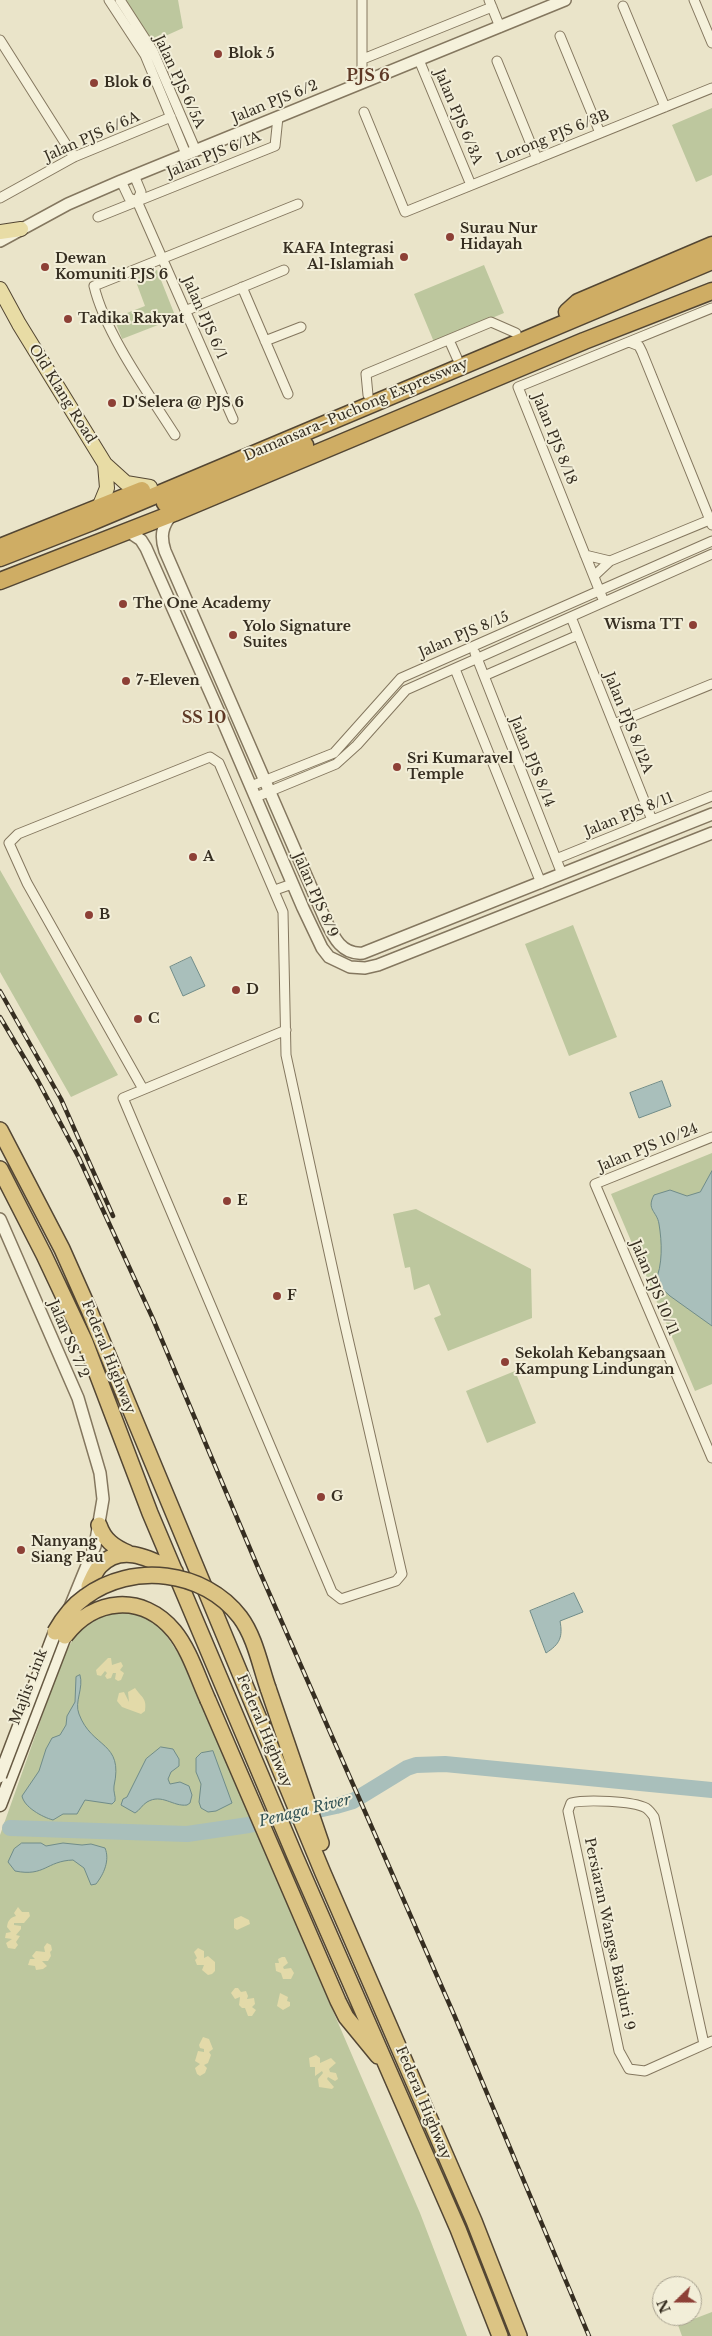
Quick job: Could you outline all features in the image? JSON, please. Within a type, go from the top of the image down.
[{"type":"highway","points":[[566,312],[578,302],[712,245]]},
{"type":"highway","name":"Damansara–Puchong Expressway","points":[[0,569],[617,299],[712,261]]},
{"type":"highway","name":"Damansara–Puchong Expressway","points":[[0,558],[404,405],[712,280]]},
{"type":"highway","points":[[0,581],[126,530],[174,513],[584,341],[712,291]]},
{"type":"highway","points":[[0,547],[100,505],[150,487],[566,312],[617,299]]},
{"type":"highway","points":[[352,437],[404,405]]},
{"type":"highway","name":"Federal Highway","points":[[0,1130],[62,1250],[90,1312],[323,1873],[474,2221],[519,2336]]},
{"type":"highway","name":"Federal Highway","points":[[0,1169],[44,1255],[85,1342],[175,1571],[295,1856],[458,2229],[500,2336]]},
{"type":"highway","points":[[99,1525],[102,1535],[110,1543],[128,1553],[144,1556],[175,1571]]},
{"type":"highway","points":[[89,1586],[100,1566],[113,1557],[128,1553]]},
{"type":"highway","points":[[60,1634],[70,1610],[85,1596],[110,1583],[129,1577],[163,1575],[186,1580],[215,1594],[240,1617],[254,1644],[322,1846],[323,1873]]},
{"type":"highway","points":[[60,1634],[86,1614],[112,1605],[129,1605],[148,1611],[173,1630],[200,1685],[346,2017],[390,2071]]},
{"type":"main road","points":[[0,232],[21,229]]},
{"type":"main road","name":"Old Klang Road","points":[[0,289],[19,324],[105,464],[126,483],[150,487]]},
{"type":"main road","name":"Old Klang Road","points":[[0,301],[10,316],[19,324]]},
{"type":"main road","name":"Old Klang Road","points":[[100,505],[107,488],[105,464]]},
{"type":"main road","name":"Majlis Link","points":[[0,1775],[60,1634]]},
{"type":"main road","name":"Majlis Link","points":[[0,1805],[60,1634]]},
{"type":"street","name":"Jalan PJS 6/5A","points":[[109,0],[145,55],[171,117],[191,153]]},
{"type":"street","name":"Jalan PJS 6/5A","points":[[120,0],[153,51],[191,153]]},
{"type":"street","points":[[362,0],[362,83]]},
{"type":"street","name":"Jalan PJS 6/2","points":[[0,241],[68,204],[121,181],[566,0]]},
{"type":"street","points":[[694,0],[712,43]]},
{"type":"street","points":[[363,59],[490,4],[500,27]]},
{"type":"street","points":[[623,6],[665,106]]},
{"type":"street","points":[[560,36],[600,133]]},
{"type":"street","points":[[0,40],[74,157]]},
{"type":"street","name":"Jalan PJS 6/3A","points":[[419,60],[471,185]]},
{"type":"street","points":[[497,61],[537,159]]},
{"type":"street","name":"Lorong PJS 6/3B","points":[[364,112],[405,212],[712,88]]},
{"type":"street","name":"Jalan PJS 6/6A","points":[[0,198],[74,157],[171,117]]},
{"type":"street","name":"Jalan PJS 6/1A","points":[[137,201],[275,146],[278,117]]},
{"type":"street","name":"Jalan PJS 6/1","points":[[134,176],[141,192],[137,201],[232,419]]},
{"type":"street","name":"Jalan PJS 6/1","points":[[121,181],[128,198],[137,201]]},
{"type":"street","points":[[98,217],[137,201]]},
{"type":"street","points":[[175,435],[114,334],[97,300],[94,286],[298,204]]},
{"type":"street","points":[[185,311],[284,270]]},
{"type":"street","points":[[242,287],[288,394]]},
{"type":"street","name":"Jalan PJS 8/18","points":[[604,602],[518,387],[712,308]]},
{"type":"street","points":[[368,395],[366,374],[491,322],[516,333]]},
{"type":"street","points":[[265,341],[301,327]]},
{"type":"street","points":[[642,352],[650,338],[658,330]]},
{"type":"street","points":[[449,340],[457,358]]},
{"type":"street","points":[[594,576],[610,561],[709,522],[642,352],[639,346],[629,342]]},
{"type":"street","name":"Jalan PJS 8/9","points":[[174,513],[164,527],[162,542],[333,936],[340,946],[350,952]]},
{"type":"street","name":"Jalan PJS 8/9","points":[[126,530],[141,540],[146,548],[254,792],[292,884],[322,948],[329,957],[339,964],[357,968],[378,965],[712,833]]},
{"type":"street","name":"Jalan PJS 8/15","points":[[254,792],[334,753],[401,678],[712,541]]},
{"type":"street","name":"Jalan PJS 8/15","points":[[268,786],[336,764],[357,745],[406,690],[712,554]]},
{"type":"street","points":[[585,555],[610,561]]},
{"type":"street","name":"Jalan PJS 8/12A","points":[[571,617],[652,820]]},
{"type":"street","points":[[484,676],[578,635]]},
{"type":"street","name":"Jalan PJS 8/14","points":[[472,647],[562,874]]},
{"type":"street","points":[[455,669],[541,883]]},
{"type":"street","points":[[614,724],[712,684]]},
{"type":"street","points":[[142,1089],[27,882],[11,851],[9,843],[18,834],[210,756],[219,763],[283,912],[286,1030],[286,1055],[301,1130],[404,1564],[402,1574],[396,1581],[341,1598],[332,1592],[122,1098],[286,1030]]},
{"type":"street","name":"Jalan PJS 8/11","points":[[556,859],[712,796]]},
{"type":"street","points":[[357,968],[350,952],[363,953],[712,814]]},
{"type":"street","points":[[275,890],[292,884]]},
{"type":"street","points":[[471,910],[477,926]]},
{"type":"street","name":"Jalan PJS 10/24","points":[[595,1184],[712,1137]]},
{"type":"street","name":"Jalan PJS 10/11","points":[[595,1184],[712,1458]]},
{"type":"street","name":"Jalan SS 7/2","points":[[0,1219],[78,1398],[100,1473],[103,1499],[95,1546],[41,1672],[8,1762]]},
{"type":"street","points":[[0,1812],[89,1586]]},
{"type":"street","points":[[0,1775],[8,1762]]},
{"type":"street","points":[[0,1782],[8,1762]]},
{"type":"street","name":"Persiaran Wangsa Baiduri 9","points":[[597,1800],[639,1806],[648,1809],[654,1817],[708,2042],[645,2071],[629,2069],[619,2051],[568,1811],[572,1802],[597,1800]]},
{"type":"green space","points":[[126,0],[178,0],[183,28],[152,42]]},
{"type":"green space","points":[[712,108],[712,175],[696,182],[672,125]]},
{"type":"green space","points":[[484,265],[504,313],[434,342],[414,294]]},
{"type":"green space","points":[[157,270],[176,318],[122,339],[114,318],[145,306],[135,279]]},
{"type":"green space","points":[[0,870],[118,1075],[71,1097],[0,972]]},
{"type":"green space","points":[[573,925],[617,1037],[569,1056],[525,944]]},
{"type":"green space","points":[[712,1153],[712,1384],[695,1391],[611,1194]]},
{"type":"green space","points":[[416,1209],[531,1269],[532,1318],[448,1351],[434,1318],[441,1315],[429,1284],[414,1290],[410,1267],[405,1268],[393,1214]]},
{"type":"green space","points":[[515,1371],[536,1423],[487,1443],[466,1391]]},
{"type":"green space","points":[[126,1610],[145,1617],[158,1626],[180,1656],[420,2213],[467,2336],[0,2336],[0,1835],[61,1663],[71,1642],[80,1628],[92,1617],[98,1614]]},
{"type":"green space","points":[[712,2312],[712,2336],[682,2336],[678,2326],[702,2326],[702,2316]]},
{"type":"sand","points":[[108,1658],[111,1658],[112,1665],[121,1662],[123,1666],[120,1670],[124,1673],[121,1680],[115,1679],[116,1673],[113,1673],[111,1678],[107,1679],[105,1671],[101,1676],[97,1675],[96,1670]]},
{"type":"sand","points":[[135,1688],[145,1703],[145,1711],[141,1714],[122,1707],[117,1701],[119,1693],[124,1692],[129,1702],[128,1692]]},
{"type":"sand","points":[[18,1907],[22,1912],[29,1912],[30,1916],[24,1923],[14,1923],[14,1925],[21,1926],[16,1935],[20,1936],[16,1942],[18,1945],[15,1949],[8,1948],[6,1943],[12,1939],[5,1938],[6,1933],[11,1932],[7,1925],[16,1916],[14,1913]]},
{"type":"sand","points":[[241,1916],[249,1920],[250,1924],[237,1930],[234,1928],[234,1919]]},
{"type":"sand","points":[[47,1943],[51,1945],[51,1956],[48,1961],[42,1961],[47,1966],[36,1970],[35,1966],[28,1965],[30,1959],[35,1959],[32,1956],[36,1951],[45,1952],[44,1947]]},
{"type":"sand","points":[[198,1948],[204,1951],[204,1958],[208,1956],[215,1962],[215,1971],[212,1974],[208,1975],[202,1970],[204,1965],[197,1965],[195,1960],[197,1958],[194,1952]]},
{"type":"sand","points":[[285,1957],[288,1963],[283,1967],[284,1969],[291,1968],[294,1973],[291,1979],[283,1979],[281,1973],[276,1971],[275,1963],[279,1963],[278,1959]]},
{"type":"sand","points":[[235,1988],[238,1988],[241,1992],[246,1991],[247,1999],[254,1998],[255,2004],[252,2007],[256,2010],[252,2016],[248,2016],[245,2008],[239,2005],[240,1997],[235,1999],[231,1993]]},
{"type":"sand","points":[[280,1993],[288,1997],[287,2001],[290,2002],[290,2006],[283,2010],[277,2006]]},
{"type":"sand","points":[[203,2037],[209,2039],[213,2049],[209,2052],[211,2055],[208,2063],[204,2065],[207,2068],[205,2073],[200,2076],[195,2068],[200,2064],[195,2061],[198,2051],[204,2052],[204,2049],[200,2048],[199,2045]]},
{"type":"sand","points":[[316,2055],[320,2058],[320,2063],[331,2058],[336,2063],[329,2069],[330,2072],[336,2073],[338,2079],[335,2081],[328,2077],[327,2079],[334,2087],[332,2089],[319,2087],[318,2079],[323,2073],[322,2071],[315,2076],[315,2067],[310,2067],[309,2058]]},
{"type":"water","points":[[191,957],[205,986],[183,996],[170,967]]},
{"type":"water","points":[[662,1081],[671,1106],[639,1118],[630,1093]]},
{"type":"water","points":[[712,1171],[712,1326],[670,1296],[655,1282],[661,1261],[661,1246],[659,1224],[651,1204],[654,1195],[670,1190],[687,1196],[700,1192]]},
{"type":"water","points":[[574,1593],[583,1612],[560,1621],[561,1636],[555,1646],[546,1653],[530,1611]]},
{"type":"water","points":[[80,1675],[79,1714],[91,1734],[105,1746],[115,1761],[115,1801],[112,1804],[85,1800],[77,1814],[63,1814],[53,1820],[34,1811],[26,1804],[22,1796],[39,1771],[46,1749],[52,1738],[60,1735],[66,1725],[67,1716],[75,1702],[76,1677]]},
{"type":"water","points":[[161,1747],[173,1749],[179,1759],[179,1766],[171,1772],[168,1779],[170,1784],[180,1782],[189,1786],[192,1795],[190,1803],[182,1805],[158,1799],[152,1800],[145,1803],[135,1813],[121,1805],[123,1799],[127,1797],[146,1759]]},
{"type":"water","points":[[213,1751],[232,1803],[216,1811],[208,1812],[201,1808],[199,1802],[201,1784],[196,1772],[196,1758],[201,1753]]},
{"type":"water","points":[[22,1843],[41,1843],[46,1846],[63,1843],[91,1844],[105,1848],[107,1857],[105,1867],[96,1884],[91,1885],[84,1868],[73,1860],[57,1863],[33,1872],[15,1871],[8,1862],[14,1849]]},
{"type":"waterway","name":"Penaga River","points":[[10,1828],[187,1834],[249,1825],[353,1801],[407,1768],[416,1765],[445,1764],[712,1790]]},
{"type":"railway","points":[[0,991],[61,1099],[113,1216]]},
{"type":"railway","points":[[0,1017],[38,1081],[79,1158],[153,1319],[259,1570],[455,2017],[589,2336]]},
{"type":"place","name":"Blok 5","points":[[218,54]]},
{"type":"place","name":"Blok 6","points":[[94,83]]},
{"type":"place","name":"Surau Nur Hidayah","points":[[450,237]]},
{"type":"place","name":"KAFA Integrasi Al-Islamiah","points":[[404,257]]},
{"type":"place","name":"Dewan Komuniti PJS 6","points":[[45,267]]},
{"type":"place","name":"Tadika Rakyat","points":[[68,319]]},
{"type":"place","name":"D'Selera @ PJS 6","points":[[112,403]]},
{"type":"place","name":"The One Academy","points":[[123,604]]},
{"type":"place","name":"Wisma TT","points":[[693,625]]},
{"type":"place","name":"Yolo Signature Suites","points":[[233,635]]},
{"type":"place","name":"7-Eleven","points":[[126,681]]},
{"type":"place","name":"Sri Kumaravel Temple","points":[[397,767]]},
{"type":"place","name":"A","points":[[193,857]]},
{"type":"place","name":"B","points":[[89,915]]},
{"type":"place","name":"D","points":[[236,990]]},
{"type":"place","name":"C","points":[[138,1019]]},
{"type":"place","name":"E","points":[[227,1201]]},
{"type":"place","name":"F","points":[[277,1296]]},
{"type":"place","name":"Sekolah Kebangsaan Kampung Lindungan","points":[[505,1362]]},
{"type":"place","name":"G","points":[[321,1497]]},
{"type":"place","name":"Nanyang Siang Pau","points":[[21,1550]]},
{"type":"district","name":"PJS 6","points":[[368,76]]},
{"type":"district","name":"SS 10","points":[[204,718]]}]
